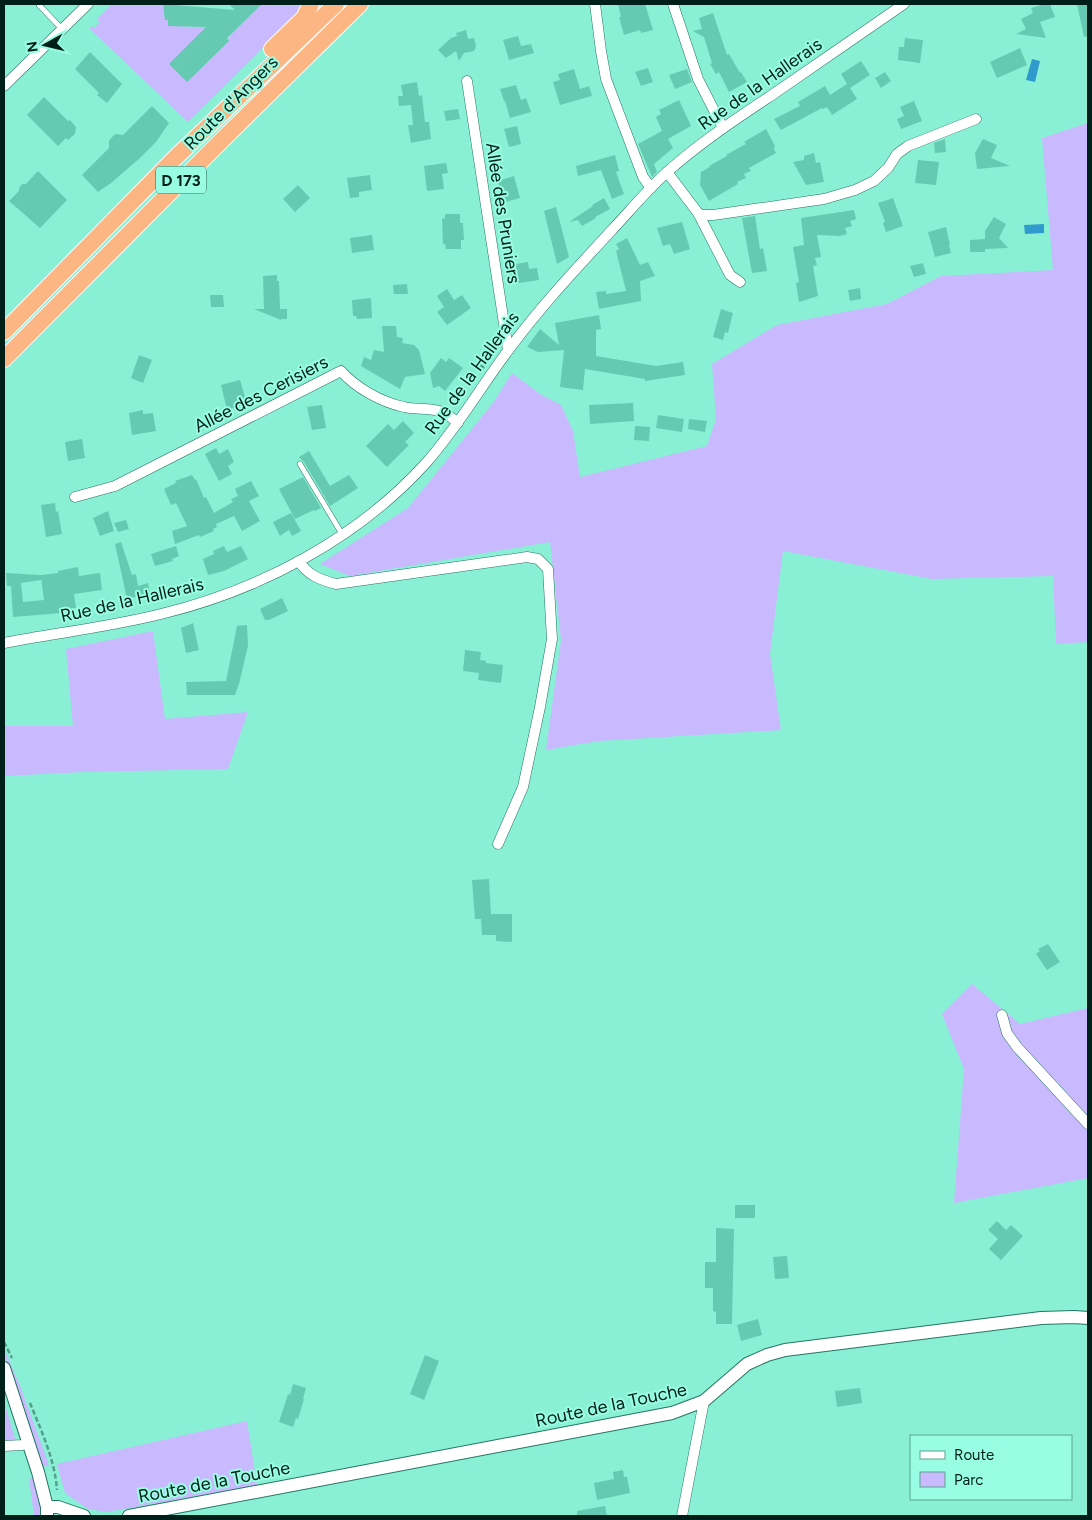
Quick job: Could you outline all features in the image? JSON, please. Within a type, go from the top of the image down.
[{"type":"highway","points":[[175,158],[201,120],[304,18],[311,4]]},
{"type":"highway","name":"Route d'Angers","points":[[4,332],[175,158],[336,4]]},
{"type":"highway","name":"Route d'Angers","points":[[4,359],[360,4]]},
{"type":"street","points":[[6,80],[88,4]]},
{"type":"street","points":[[595,4],[606,79],[643,177],[651,188]]},
{"type":"street","points":[[673,4],[698,79],[723,128]]},
{"type":"street","name":"Rue de la Hallerais","points":[[4,643],[138,619],[214,599],[276,574],[342,534],[393,496],[425,464],[458,423],[508,350],[567,278],[667,172],[723,128],[904,4]]},
{"type":"street","name":"Allée des Pruniers","points":[[467,81],[508,350]]},
{"type":"street","points":[[698,213],[713,215],[824,199],[855,190],[874,181],[888,168],[897,154],[908,146],[976,119]]},
{"type":"street","points":[[667,172],[698,213],[730,274],[740,282]]},
{"type":"street","name":"Allée des Cerisiers","points":[[75,497],[115,486],[341,371],[360,388],[383,399],[406,408],[440,411],[458,423]]},
{"type":"street","points":[[299,561],[302,568],[318,579],[336,584],[527,557],[538,558],[548,569],[552,638],[540,706],[523,787],[498,844]]},
{"type":"street","points":[[1002,1015],[1007,1033],[1017,1047],[1088,1124]]},
{"type":"street","name":"Route de la Touche","points":[[129,1516],[672,1413],[704,1401],[747,1364],[766,1355],[785,1350],[1041,1318],[1074,1316],[1088,1318]]},
{"type":"street","points":[[4,1368],[29,1443],[47,1512],[58,1507],[84,1516]]},
{"type":"street","points":[[682,1516],[704,1401]]},
{"type":"street","points":[[4,1446],[29,1443]]},
{"type":"lane","points":[[40,5],[62,30]]},
{"type":"lane","points":[[300,464],[342,534]]},
{"type":"path","points":[[480,365],[497,342],[496,333],[503,324]]},
{"type":"green space","points":[[112,4],[163,4],[165,19],[168,20],[169,26],[210,27],[170,64],[187,81],[228,42],[231,34],[262,4],[301,4],[300,9],[292,19],[188,122],[89,28],[91,26],[94,28],[100,22],[97,19]]},
{"type":"green space","points":[[1088,123],[1088,642],[1056,644],[1053,576],[932,579],[783,551],[770,654],[781,730],[599,741],[546,750],[561,640],[550,542],[350,576],[320,564],[408,508],[493,403],[512,373],[540,394],[561,405],[573,431],[580,477],[707,446],[716,419],[712,364],[777,325],[887,304],[941,276],[1053,270],[1042,138]]},
{"type":"green space","points":[[153,631],[165,719],[248,712],[228,769],[4,776],[4,726],[73,726],[66,649]]},
{"type":"green space","points":[[972,984],[1020,1024],[1088,1008],[1088,1178],[954,1203],[964,1069],[942,1014]]},
{"type":"green space","points":[[4,1349],[19,1383],[49,1465],[43,1467],[15,1381],[4,1355]]},
{"type":"green space","points":[[4,1401],[16,1442],[4,1440]]},
{"type":"green space","points":[[247,1421],[257,1485],[107,1512],[88,1509],[65,1493],[57,1464]]},
{"type":"green space","points":[[34,1477],[41,1516],[34,1516],[29,1479]]},
{"type":"water","points":[[1032,59],[1040,61],[1035,82],[1026,80]]},
{"type":"water","points":[[1044,224],[1044,233],[1025,234],[1024,225]]},
{"type":"building","points":[[163,4],[235,10],[229,4],[262,4],[227,38],[229,41],[187,82],[169,64],[206,27],[168,26],[168,20],[165,20]]},
{"type":"building","points":[[618,4],[645,4],[653,30],[641,33],[640,30],[624,35]]},
{"type":"building","points":[[1050,4],[1055,17],[1040,22],[1046,38],[1016,34],[1026,29],[1021,19],[1033,13],[1031,8]]},
{"type":"building","points":[[1077,4],[1088,4],[1088,36],[1084,37]]},
{"type":"building","points":[[713,13],[727,55],[729,54],[747,82],[729,92],[719,72],[716,74],[710,64],[712,63],[704,37],[693,31],[702,29],[699,18]]},
{"type":"building","points":[[466,30],[468,39],[474,38],[476,46],[474,51],[464,53],[459,61],[456,51],[446,58],[438,50],[451,38],[457,36],[456,33]]},
{"type":"building","points":[[518,36],[521,46],[531,44],[534,53],[509,60],[503,40]]},
{"type":"building","points":[[905,38],[923,40],[920,63],[898,60],[899,47],[904,47]]},
{"type":"building","points":[[1020,48],[1027,65],[997,78],[990,62]]},
{"type":"building","points":[[90,52],[122,84],[107,103],[97,95],[99,93],[75,69]]},
{"type":"building","points":[[861,61],[870,75],[850,88],[857,99],[832,115],[827,107],[822,108],[781,130],[774,119],[800,106],[798,102],[825,86],[830,95],[847,84],[841,74]]},
{"type":"building","points":[[648,68],[653,82],[641,86],[635,72]]},
{"type":"building","points":[[574,69],[580,89],[589,86],[592,96],[560,105],[553,82],[560,80],[558,74]]},
{"type":"building","points":[[687,69],[692,82],[675,89],[669,75]]},
{"type":"building","points":[[885,72],[891,81],[881,88],[875,78]]},
{"type":"building","points":[[417,82],[419,96],[422,95],[425,122],[429,122],[431,139],[411,143],[408,125],[413,125],[411,105],[399,106],[398,96],[403,96],[401,85]]},
{"type":"building","points":[[516,85],[521,100],[526,98],[531,112],[510,118],[500,89]]},
{"type":"building","points":[[44,97],[76,127],[75,134],[68,140],[66,138],[58,146],[27,115]]},
{"type":"building","points":[[679,100],[691,126],[668,139],[673,148],[654,164],[657,172],[652,177],[638,144],[662,131],[656,117],[661,114],[659,110]]},
{"type":"building","points":[[914,101],[922,121],[901,129],[897,119],[904,116],[900,107]]},
{"type":"building","points":[[152,106],[169,123],[156,142],[140,158],[98,192],[82,175],[109,148],[109,141],[113,136],[116,134],[123,135]]},
{"type":"building","points":[[458,109],[460,119],[446,121],[444,111]]},
{"type":"building","points":[[517,126],[521,144],[509,147],[504,129]]},
{"type":"building","points":[[766,129],[775,146],[776,153],[749,168],[751,171],[744,174],[746,178],[709,201],[700,185],[701,172]]},
{"type":"building","points":[[945,139],[946,152],[935,153],[934,143]]},
{"type":"building","points":[[983,139],[997,145],[991,158],[1010,166],[977,169],[975,153]]},
{"type":"building","points":[[814,153],[816,163],[820,162],[824,182],[806,185],[793,162],[804,160],[804,156]]},
{"type":"building","points":[[615,155],[619,171],[616,172],[624,194],[612,199],[601,170],[578,176],[576,166]]},
{"type":"building","points":[[918,160],[939,162],[936,185],[915,183]]},
{"type":"building","points":[[446,163],[448,173],[442,174],[444,189],[427,191],[424,166]]},
{"type":"building","points":[[38,171],[67,200],[40,228],[9,201],[19,191],[22,184],[26,184]]},
{"type":"building","points":[[370,175],[372,190],[359,192],[359,197],[350,198],[347,178]]},
{"type":"building","points":[[514,176],[520,198],[505,202],[498,181]]},
{"type":"building","points":[[298,185],[310,198],[295,212],[283,199]]},
{"type":"building","points":[[604,198],[610,209],[582,226],[578,220],[569,222],[592,205]]},
{"type":"building","points":[[893,198],[903,226],[886,232],[883,223],[885,222],[878,203]]},
{"type":"building","points":[[556,207],[569,257],[557,264],[544,211]]},
{"type":"building","points":[[854,210],[856,219],[850,221],[852,226],[845,228],[847,234],[840,236],[817,235],[821,257],[815,258],[817,265],[813,266],[818,296],[799,302],[796,283],[799,282],[793,247],[804,245],[801,218]]},
{"type":"building","points":[[445,214],[460,214],[460,223],[463,223],[464,240],[461,240],[461,249],[446,249],[445,244],[443,244],[442,219],[445,218]]},
{"type":"building","points":[[755,216],[760,249],[763,248],[767,271],[752,273],[742,218]]},
{"type":"building","points":[[994,217],[1006,224],[999,238],[1008,248],[985,249],[985,252],[970,252],[970,240],[985,239],[985,231]]},
{"type":"building","points":[[682,222],[690,249],[674,254],[670,244],[663,246],[657,228]]},
{"type":"building","points":[[946,227],[951,253],[935,257],[928,232]]},
{"type":"building","points":[[372,235],[374,250],[352,253],[350,238]]},
{"type":"building","points":[[627,238],[640,265],[648,262],[655,276],[640,281],[641,301],[599,309],[596,292],[606,291],[606,294],[626,291],[616,251],[619,249],[616,244]]},
{"type":"building","points":[[528,262],[529,269],[537,268],[539,280],[512,284],[509,265]]},
{"type":"building","points":[[923,263],[926,274],[914,277],[910,266]]},
{"type":"building","points":[[277,275],[280,309],[287,309],[287,319],[281,320],[254,309],[264,309],[263,276]]},
{"type":"building","points":[[407,284],[408,294],[394,294],[393,285]]},
{"type":"building","points":[[860,288],[861,299],[850,301],[848,290]]},
{"type":"building","points":[[447,289],[454,300],[462,295],[471,308],[447,325],[437,312],[444,307],[437,296]]},
{"type":"building","points":[[210,295],[223,295],[224,307],[211,307]]},
{"type":"building","points":[[371,298],[372,318],[357,319],[356,316],[353,316],[352,300]]},
{"type":"building","points":[[721,309],[733,313],[728,333],[725,332],[723,340],[713,337]]},
{"type":"building","points":[[599,315],[601,329],[596,330],[596,356],[656,366],[683,362],[685,375],[645,381],[645,379],[585,369],[583,390],[560,387],[564,350],[538,352],[527,347],[540,329],[559,345],[555,323]]},
{"type":"building","points":[[382,326],[396,326],[397,337],[403,338],[402,343],[414,345],[419,350],[425,374],[405,377],[400,389],[361,366],[364,357],[371,360],[374,350],[384,352]]},
{"type":"building","points":[[139,355],[152,360],[143,383],[131,378]]},
{"type":"building","points":[[441,358],[446,362],[449,358],[463,368],[445,391],[439,386],[433,388],[430,373]]},
{"type":"building","points":[[240,380],[247,404],[227,410],[221,385]]},
{"type":"building","points":[[633,403],[634,421],[590,424],[589,405]]},
{"type":"building","points":[[322,405],[326,428],[312,430],[307,407]]},
{"type":"building","points":[[143,410],[143,414],[153,413],[156,431],[132,435],[129,413]]},
{"type":"building","points":[[658,415],[684,419],[682,432],[656,428]]},
{"type":"building","points":[[689,419],[707,421],[705,432],[688,429]]},
{"type":"building","points":[[403,421],[414,433],[405,442],[409,445],[387,467],[366,446],[388,424],[394,430]]},
{"type":"building","points":[[635,426],[650,427],[649,441],[634,440]]},
{"type":"building","points":[[82,439],[85,458],[68,461],[65,442]]},
{"type":"building","points":[[216,448],[219,454],[228,449],[234,462],[228,466],[232,474],[219,481],[205,454]]},
{"type":"building","points":[[309,451],[330,486],[349,475],[358,488],[330,506],[304,462],[299,457]]},
{"type":"building","points":[[192,475],[214,513],[233,502],[231,499],[238,496],[235,489],[251,481],[259,496],[249,501],[260,521],[242,531],[234,516],[216,524],[217,527],[213,529],[214,531],[175,544],[172,531],[187,526],[176,503],[171,505],[164,489],[176,483],[175,481]]},
{"type":"building","points":[[303,477],[321,508],[295,519],[279,489]]},
{"type":"building","points":[[55,503],[62,534],[46,537],[41,505]]},
{"type":"building","points":[[108,511],[114,531],[100,536],[93,518]]},
{"type":"building","points":[[291,513],[301,531],[292,536],[289,530],[280,536],[273,522]]},
{"type":"building","points":[[126,520],[129,529],[118,532],[114,523]]},
{"type":"building","points":[[121,542],[132,575],[136,574],[138,586],[148,583],[150,593],[127,599],[115,544]]},
{"type":"building","points":[[176,546],[179,556],[172,559],[173,561],[155,566],[151,554]]},
{"type":"building","points":[[224,546],[227,552],[241,546],[248,559],[224,571],[208,575],[203,559],[214,554],[213,551]]},
{"type":"building","points":[[78,567],[79,576],[100,573],[102,590],[74,594],[76,608],[62,610],[62,613],[13,617],[11,586],[7,586],[6,573],[41,575],[58,573],[58,571]],"holes":[[[41,578],[44,600],[23,602],[21,583],[41,580]]]},
{"type":"building","points":[[282,598],[288,611],[265,620],[260,609]]},
{"type":"building","points":[[193,623],[199,650],[186,653],[181,628]]},
{"type":"building","points":[[247,625],[248,646],[235,695],[187,695],[186,682],[226,681],[237,626]]},
{"type":"building","points":[[465,650],[481,652],[480,660],[486,661],[486,663],[503,665],[501,683],[478,680],[479,673],[463,671]]},
{"type":"building","points":[[489,879],[491,914],[512,914],[512,942],[496,941],[496,935],[482,935],[481,919],[475,919],[472,880]]},
{"type":"building","points":[[1048,944],[1060,962],[1047,970],[1036,954],[1040,951],[1038,949]]},
{"type":"building","points":[[735,1205],[755,1205],[755,1218],[735,1218]]},
{"type":"building","points":[[997,1221],[1006,1230],[1011,1225],[1023,1236],[1001,1260],[989,1249],[998,1239],[988,1230]]},
{"type":"building","points":[[716,1228],[734,1229],[732,1324],[716,1324],[716,1312],[713,1311],[713,1288],[705,1288],[705,1262],[716,1262]]},
{"type":"building","points":[[787,1256],[789,1278],[775,1279],[773,1257]]},
{"type":"building","points":[[758,1319],[762,1335],[741,1341],[737,1325]]},
{"type":"building","points":[[425,1355],[439,1361],[424,1400],[410,1394]]},
{"type":"building","points":[[293,1384],[306,1388],[298,1419],[296,1418],[293,1427],[279,1422]]},
{"type":"building","points":[[860,1388],[862,1403],[837,1407],[835,1391]]},
{"type":"building","points":[[623,1470],[624,1477],[627,1477],[630,1493],[597,1500],[594,1483],[614,1479],[613,1472]]},
{"type":"building","points":[[605,1506],[607,1516],[577,1516],[577,1511]]}]
